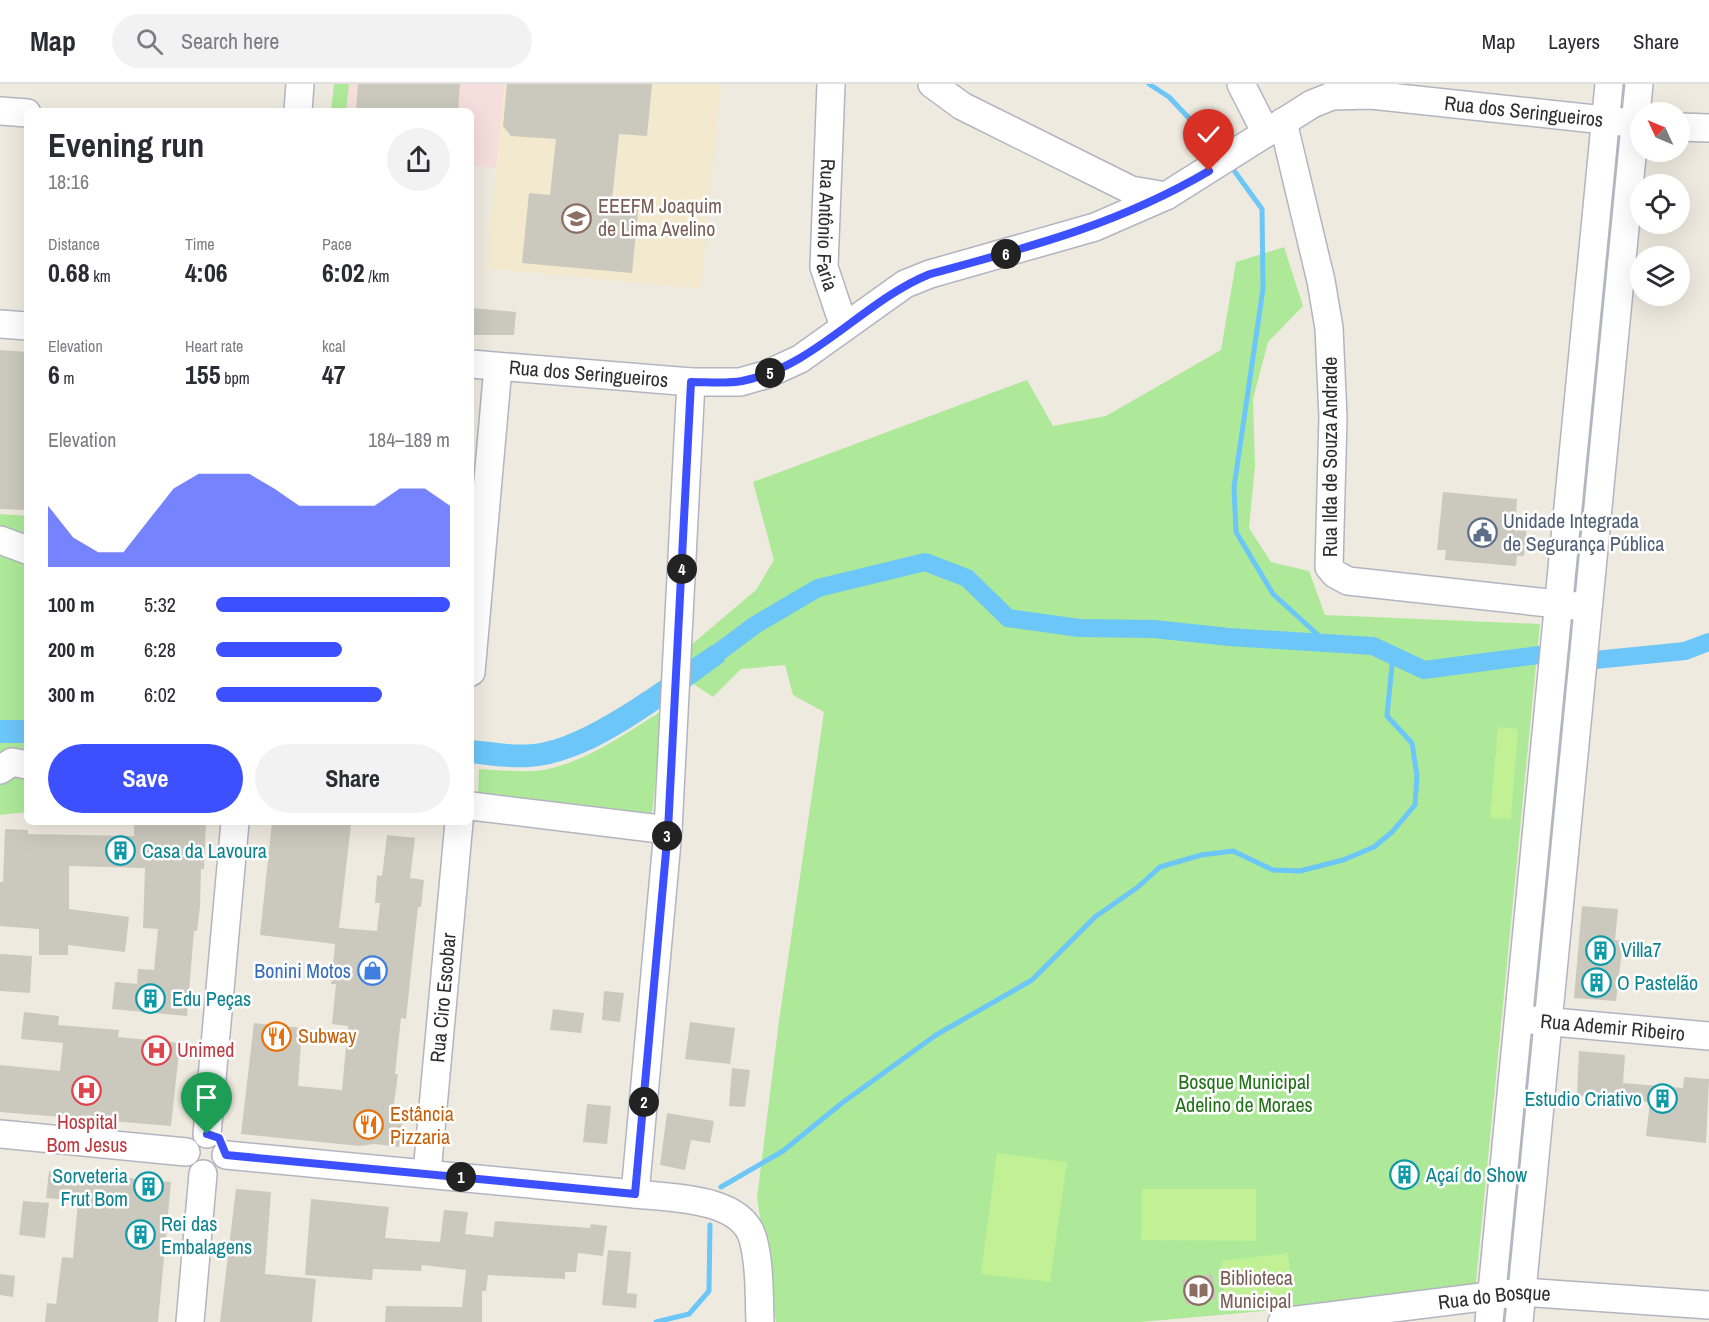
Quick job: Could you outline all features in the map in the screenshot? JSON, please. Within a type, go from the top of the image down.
[{"type":"street","points":[[298,108],[300,84]]},
{"type":"street","name":"Rua Antônio Faria","points":[[831,84],[824,267],[844,327]]},
{"type":"street","points":[[932,84],[962,106],[1131,190],[1166,196]]},
{"type":"street","points":[[1241,84],[1265,134]]},
{"type":"street","points":[[1489,1322],[1609,84]]},
{"type":"street","points":[[1639,84],[1639,102]]},
{"type":"street","name":"Rua dos Seringueiros","points":[[474,364],[691,382],[740,382],[765,375],[800,359],[905,284],[930,274],[1095,227],[1166,196],[1265,134],[1313,94],[1371,95],[1630,123]]},
{"type":"street","points":[[0,111],[24,113]]},
{"type":"street","points":[[1690,127],[1709,128]]},
{"type":"street","name":"Rua Ilda de Souza Andrade","points":[[1265,134],[1321,281],[1329,328],[1333,417],[1329,567],[1335,574],[1348,581],[1590,607]]},
{"type":"street","points":[[1519,1322],[1634,162]]},
{"type":"street","points":[[0,324],[24,326]]},
{"type":"street","points":[[474,638],[498,367]]},
{"type":"street","points":[[635,1194],[668,830],[691,382]]},
{"type":"street","points":[[0,540],[24,549]]},
{"type":"street","points":[[0,770],[12,762],[24,764]]},
{"type":"street","points":[[474,806],[668,830]]},
{"type":"street","points":[[207,1134],[235,825]]},
{"type":"street","name":"Rua Ciro Escobar","points":[[427,1173],[459,825]]},
{"type":"street","name":"Rua Ademir Ribeiro","points":[[1518,1019],[1709,1036]]},
{"type":"street","points":[[0,1134],[186,1152]]},
{"type":"street","points":[[207,1134],[219,1138],[226,1155],[219,1170],[203,1174],[190,1167],[186,1152],[195,1137],[207,1134]]},
{"type":"street","points":[[226,1155],[635,1194],[701,1202],[730,1211],[744,1220],[753,1237],[760,1322]]},
{"type":"street","points":[[190,1322],[203,1174]]},
{"type":"street","name":"Rua do Bosque","points":[[1282,1322],[1522,1292],[1709,1305]]},
{"type":"shaded area","points":[[345,84],[504,84],[496,168],[474,165],[474,108],[342,108]]},
{"type":"shaded area","name":"EEEFM Joaquim de Lima Avelino","points":[[504,84],[721,84],[701,289],[486,268]]},
{"type":"green space","points":[[334,84],[349,84],[346,108],[331,108]]},
{"type":"green space","points":[[1615,140],[1619,145],[1578,586],[1573,592]]},
{"type":"green space","name":"Bosque Municipal Adelino de Moraes","points":[[1284,247],[1303,306],[1268,342],[1253,399],[1255,466],[1249,528],[1271,562],[1309,571],[1325,615],[1540,624],[1475,1292],[1141,1322],[776,1322],[757,1198],[779,1021],[824,712],[793,695],[785,665],[741,669],[713,697],[692,683],[691,645],[756,590],[774,560],[753,482],[1027,380],[1053,426],[1106,416],[1221,350],[1236,262]]},
{"type":"green space","points":[[0,514],[24,516],[24,812],[0,815]]},
{"type":"green space","points":[[1571,627],[1574,631],[1544,978],[1535,978],[1567,631]]},
{"type":"green space","points":[[663,710],[652,814],[478,797],[479,769],[535,771],[569,763],[618,739]]},
{"type":"green space","points":[[1498,727],[1518,729],[1511,819],[1490,818]]},
{"type":"green space","points":[[1526,1054],[1533,1055],[1513,1274],[1509,1277],[1506,1273]]},
{"type":"green space","points":[[997,1153],[1067,1162],[1050,1282],[981,1274]]},
{"type":"green space","points":[[1142,1189],[1256,1189],[1256,1241],[1141,1240]]},
{"type":"green space","points":[[1288,1253],[1292,1296],[1225,1304],[1221,1261]]},
{"type":"water","points":[[712,645],[725,661],[616,737],[569,759],[527,767],[474,763],[474,740],[508,744],[545,742],[586,726],[630,701]]},
{"type":"water","points":[[0,720],[24,720],[24,743],[0,743]]},
{"type":"building","points":[[358,84],[460,84],[458,108],[356,108]]},
{"type":"building","points":[[507,84],[652,84],[647,136],[619,134],[612,200],[639,202],[632,273],[522,263],[529,193],[550,195],[556,139],[511,136],[503,126]]},
{"type":"building","points":[[474,308],[516,312],[514,335],[474,335]]},
{"type":"building","points":[[0,350],[24,352],[24,510],[0,509]]},
{"type":"building","name":"Unidade Integrada de Segurança Pública","points":[[1443,492],[1517,499],[1516,516],[1528,516],[1524,556],[1517,556],[1516,566],[1445,560],[1446,550],[1437,550]]},
{"type":"building","points":[[134,825],[206,825],[204,869],[201,869],[200,907],[197,931],[194,931],[187,1016],[112,1009],[115,982],[137,984],[138,969],[154,970],[158,929],[143,928],[145,868],[69,866],[69,909],[129,917],[125,952],[68,945],[68,955],[39,955],[39,929],[0,926],[0,882],[3,882],[5,829],[28,830],[28,834],[134,836]]},
{"type":"building","points":[[272,825],[351,825],[339,928],[377,931],[380,903],[375,903],[377,875],[382,876],[387,835],[415,838],[410,878],[424,880],[421,907],[418,907],[406,1019],[401,1018],[395,1074],[398,1074],[393,1111],[403,1112],[399,1147],[375,1144],[359,1146],[241,1134],[254,1023],[302,1028],[298,1086],[342,1090],[348,1026],[332,1024],[336,984],[331,984],[335,944],[260,935]]},
{"type":"building","points":[[1582,906],[1618,909],[1615,940],[1623,941],[1616,1001],[1574,998]]},
{"type":"building","points":[[0,954],[32,956],[30,993],[0,991]]},
{"type":"building","points":[[604,991],[624,993],[620,1022],[602,1020]]},
{"type":"building","points":[[553,1009],[584,1013],[581,1033],[550,1030]]},
{"type":"building","name":"Hospital Bom Jesus","points":[[24,1012],[59,1016],[58,1025],[119,1030],[118,1037],[180,1043],[171,1126],[0,1112],[0,1065],[60,1071],[63,1043],[21,1039]]},
{"type":"building","points":[[690,1022],[735,1028],[730,1064],[685,1059]]},
{"type":"building","points":[[1579,1051],[1625,1055],[1623,1083],[1683,1088],[1684,1077],[1709,1079],[1706,1143],[1646,1136],[1650,1102],[1577,1096]]},
{"type":"building","points":[[732,1068],[750,1070],[745,1107],[729,1106]]},
{"type":"building","points":[[587,1104],[611,1106],[607,1144],[583,1142]]},
{"type":"building","points":[[667,1113],[714,1121],[710,1143],[691,1140],[685,1170],[660,1165]]},
{"type":"building","name":"Açaí do Show","points":[[1414,1160],[1419,1185],[1395,1190],[1391,1164]]},
{"type":"building","points":[[49,1171],[171,1182],[158,1322],[45,1322],[47,1303],[56,1304],[62,1257],[73,1258],[78,1201],[46,1198]]},
{"type":"building","points":[[236,1189],[271,1192],[265,1274],[316,1279],[312,1322],[220,1322]]},
{"type":"building","points":[[311,1199],[389,1207],[385,1238],[440,1242],[444,1210],[468,1212],[465,1234],[493,1237],[495,1221],[590,1228],[591,1224],[607,1226],[603,1256],[578,1253],[576,1272],[565,1272],[565,1279],[488,1275],[486,1291],[482,1291],[482,1322],[385,1322],[386,1306],[462,1307],[466,1270],[422,1265],[421,1271],[373,1269],[372,1280],[305,1275]]},
{"type":"building","points":[[23,1201],[49,1203],[45,1238],[19,1235]]},
{"type":"building","points":[[608,1250],[631,1252],[627,1293],[637,1294],[636,1308],[602,1305]]},
{"type":"building","points":[[0,1274],[15,1276],[13,1297],[0,1295]]},
{"type":"building","name":"Biblioteca Municipal","points":[[1212,1274],[1216,1299],[1186,1305],[1182,1280]]},
{"type":"waterway","points":[[1149,84],[1169,97],[1221,152]]},
{"type":"waterway","points":[[1230,165],[1262,209],[1263,289],[1234,487],[1236,532],[1273,594],[1329,645]]},
{"type":"waterway","points":[[699,667],[755,625],[818,588],[925,562],[967,578],[1008,618],[1079,628],[1154,629],[1229,637],[1373,646],[1424,670],[1539,655]]},
{"type":"waterway","points":[[1595,660],[1685,651],[1709,642]]},
{"type":"waterway","points":[[721,1187],[783,1151],[842,1103],[936,1035],[1032,980],[1095,917],[1138,887],[1160,867],[1201,855],[1233,851],[1273,870],[1300,871],[1343,860],[1374,847],[1392,832],[1415,805],[1417,776],[1412,743],[1387,716],[1392,665],[1400,659]]},
{"type":"waterway","points":[[656,1322],[689,1314],[709,1291],[710,1225]]},
{"type":"place","name":"EEEFM Joaquim de Lima Avelino","points":[[577,218]]},
{"type":"place","name":"Unidade Integrada de Segurança Pública","points":[[1482,533]]},
{"type":"place","name":"Casa da Lavoura","points":[[121,851]]},
{"type":"place","name":"Villa7","points":[[1600,950]]},
{"type":"place","name":"Bonini Motos","points":[[372,971]]},
{"type":"place","name":"O Pastelão","points":[[1596,983]]},
{"type":"place","name":"Edu Peças","points":[[151,999]]},
{"type":"place","name":"Subway","points":[[277,1036]]},
{"type":"place","name":"Unimed","points":[[156,1050]]},
{"type":"place","name":"Hospital Bom Jesus","points":[[87,1091]]},
{"type":"place","name":"Estudio Criativo","points":[[1663,1099]]},
{"type":"place","name":"Estância Pizzaria","points":[[369,1125]]},
{"type":"place","name":"Açaí do Show","points":[[1405,1175]]},
{"type":"place","name":"Sorveteria Frut Bom","points":[[149,1187]]},
{"type":"place","name":"Rei das Embalagens","points":[[140,1235]]},
{"type":"place","name":"Biblioteca Municipal","points":[[1199,1290]]},
{"type":"route","points":[[207,1134],[219,1138],[226,1149],[226,1155],[635,1194],[668,830],[691,382],[740,382],[765,375],[800,359],[905,284],[930,274],[1095,227],[1166,196],[1209,171]]}]
